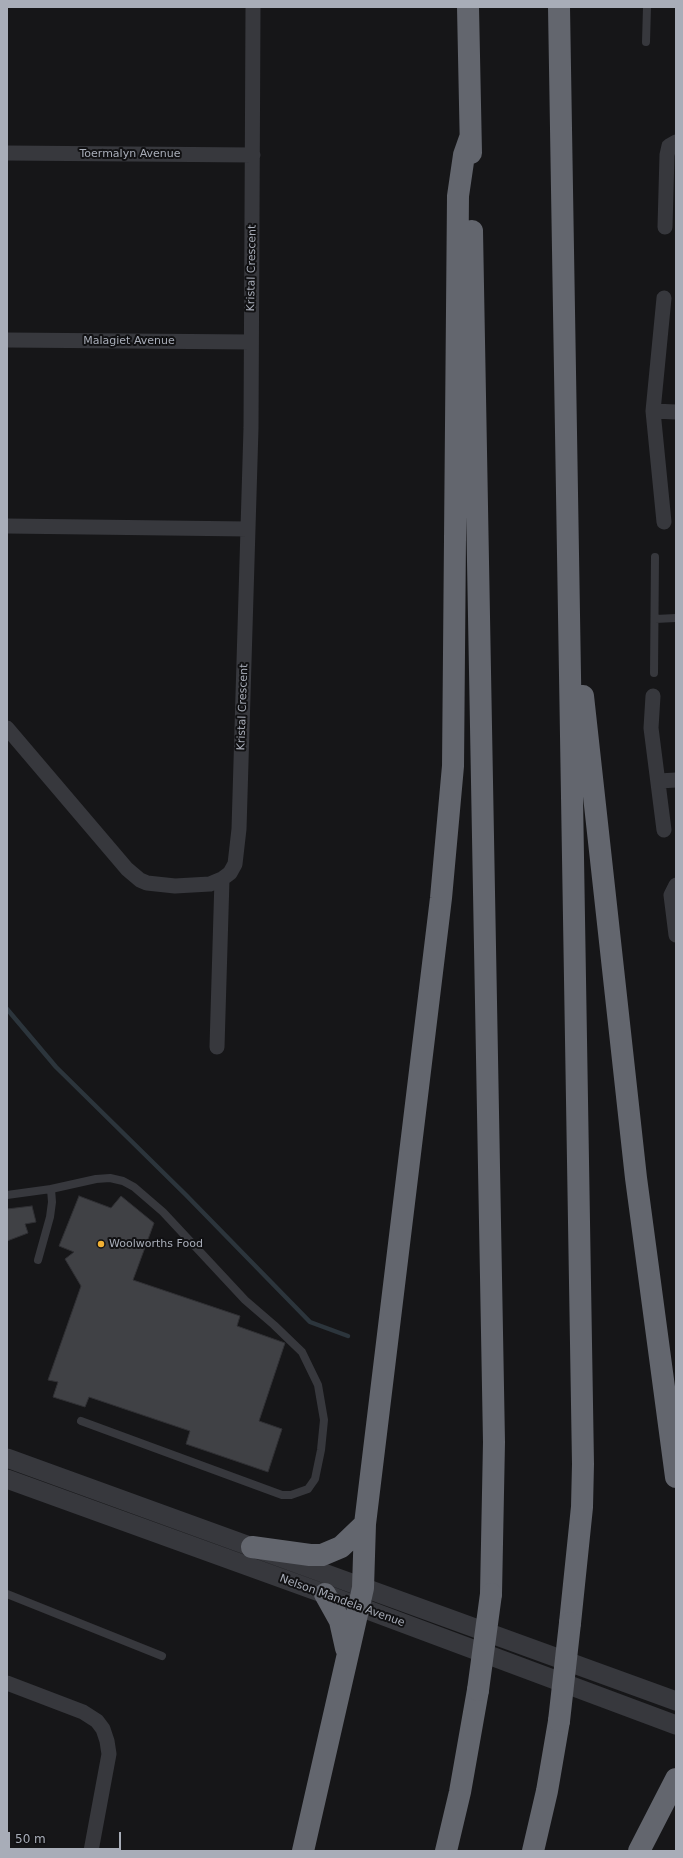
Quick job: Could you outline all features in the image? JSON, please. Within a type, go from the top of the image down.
[{"type":"highway","points":[[446,1851],[460,1792],[478,1690],[491,1594],[494,1434],[468,7]]},
{"type":"highway","points":[[533,1851],[547,1791],[559,1721],[582,1507],[583,1464],[570,626],[558,7]]},
{"type":"highway","points":[[303,1851],[361,1598],[364,1524],[441,898],[453,766],[456,580],[458,196],[464,155],[470,138]]},
{"type":"highway","points":[[570,626],[585,706],[634,1155],[676,1477]]},
{"type":"highway","points":[[252,1547],[310,1555],[322,1555],[340,1547],[364,1524]]},
{"type":"highway","points":[[325,1594],[344,1630],[347,1657]]},
{"type":"highway","points":[[638,1851],[676,1779]]},
{"type":"street","name":"Kristal Crescent","points":[[222,879],[230,873],[235,864],[239,829],[248,529],[254,7]]},
{"type":"street","points":[[665,227],[668,151],[670,144],[676,142]]},
{"type":"street","name":"Toermalyn Avenue","points":[[7,153],[253,155]]},
{"type":"street","points":[[664,298],[653,411],[664,522]]},
{"type":"street","name":"Malagiet Avenue","points":[[7,340],[251,342]]},
{"type":"street","points":[[653,411],[676,412]]},
{"type":"street","points":[[7,526],[248,529]]},
{"type":"street","points":[[652,696],[651,728],[659,781],[664,830]]},
{"type":"street","points":[[7,728],[127,869],[140,880],[147,883],[175,886],[210,884],[222,879],[217,1047]]},
{"type":"street","points":[[659,781],[676,780]]},
{"type":"street","points":[[676,885],[671,895],[676,936]]},
{"type":"street","name":"Nelson Mandela Avenue","points":[[7,1458],[252,1547],[361,1598],[676,1725]]},
{"type":"street","name":"Nelson Mandela Avenue","points":[[7,1479],[325,1594],[361,1598],[676,1701]]},
{"type":"street","points":[[7,1682],[82,1712],[97,1721],[103,1729],[109,1754],[91,1851]]},
{"type":"lane","points":[[646,42],[647,7]]},
{"type":"lane","points":[[654,673],[656,618],[655,557]]},
{"type":"lane","points":[[656,618],[676,618]]},
{"type":"lane","points":[[7,1195],[51,1190],[96,1179],[110,1178],[124,1181],[140,1192],[163,1212],[245,1300],[302,1352],[318,1385],[324,1420],[321,1450],[315,1480],[308,1489],[291,1496],[282,1495],[81,1421]]},
{"type":"lane","points":[[38,1260],[50,1217],[52,1202],[51,1190]]},
{"type":"lane","points":[[7,1594],[162,1656]]},
{"type":"building","points":[[79,1196],[111,1208],[121,1196],[154,1223],[133,1280],[240,1316],[237,1326],[285,1343],[259,1421],[282,1429],[268,1472],[186,1444],[190,1431],[89,1397],[85,1407],[53,1397],[58,1382],[48,1380],[81,1286],[65,1259],[74,1252],[59,1246]]},
{"type":"building","points":[[32,1206],[36,1222],[25,1224],[28,1233],[7,1241],[7,1209]]},
{"type":"waterway","points":[[7,1009],[56,1067],[186,1195],[310,1322],[348,1336]]},
{"type":"place","name":"Woolworths Food","points":[[101,1244]]}]
